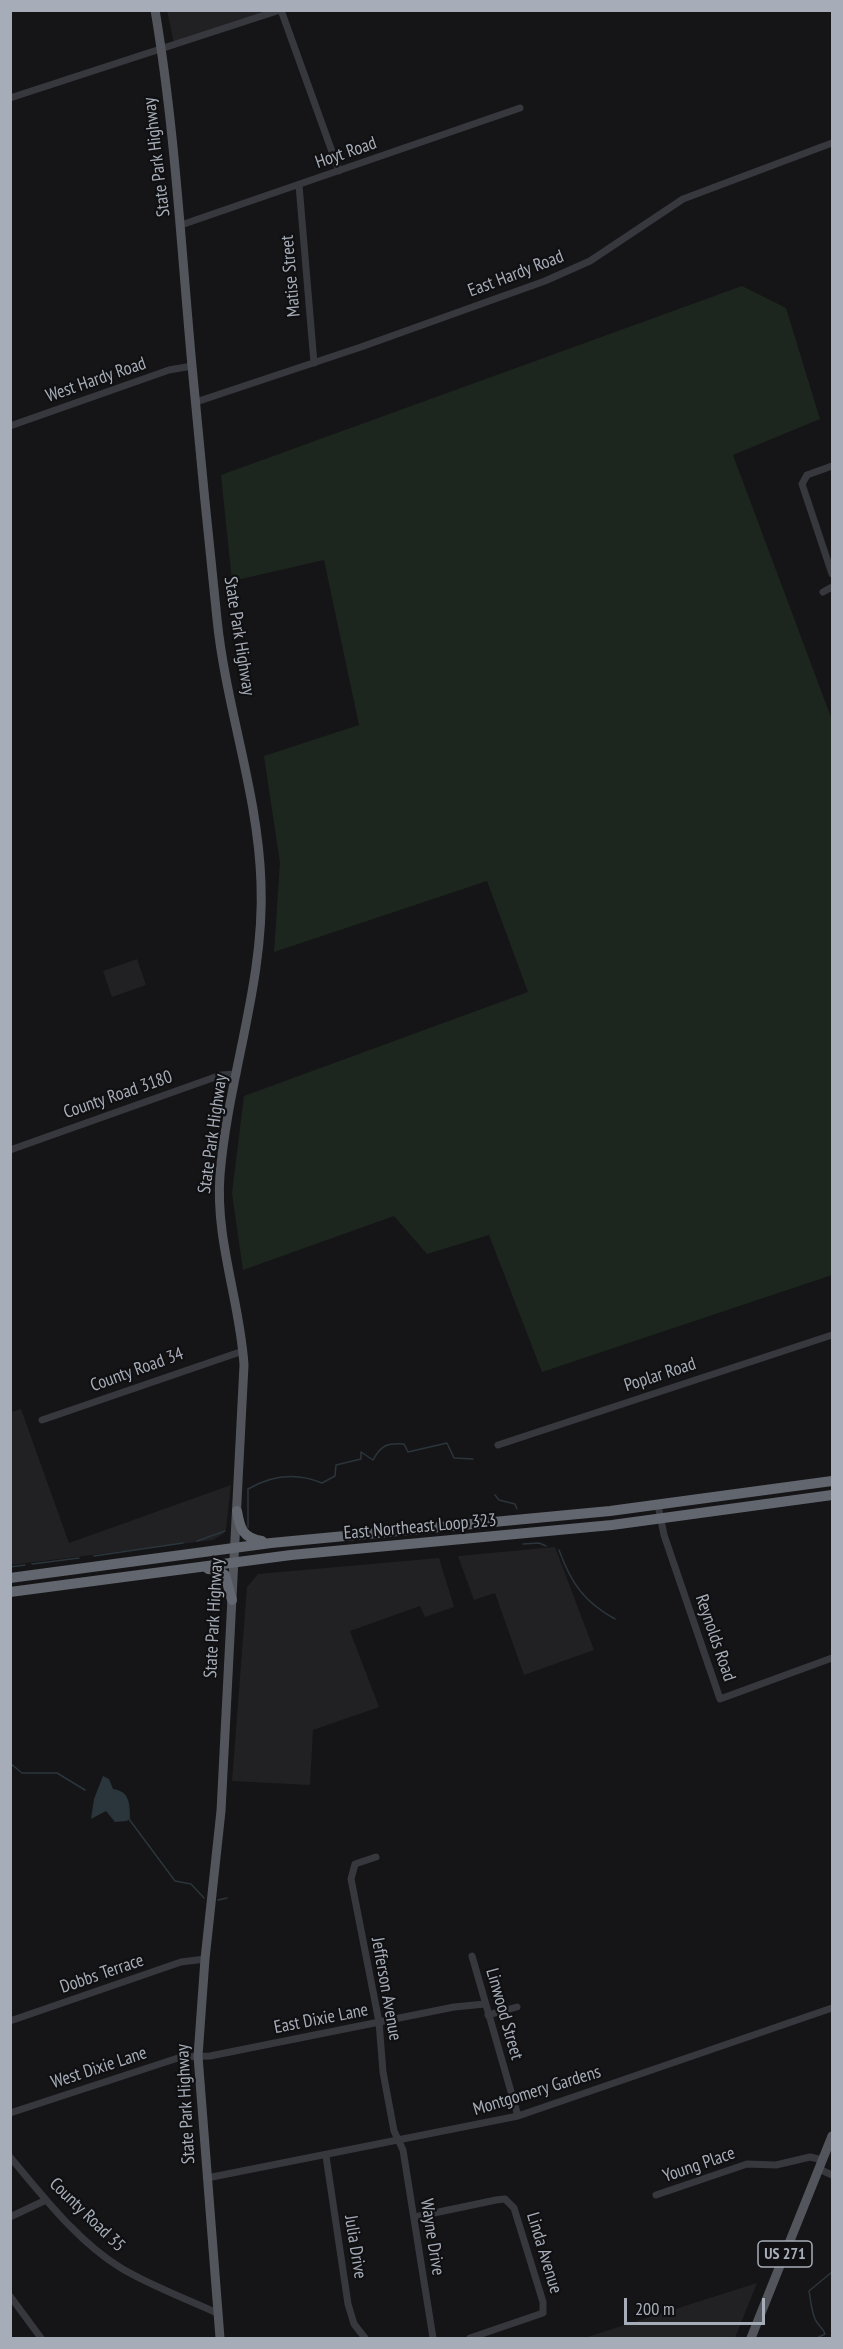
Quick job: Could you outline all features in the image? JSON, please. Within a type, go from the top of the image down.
[{"type":"highway","points":[[832,1481],[832,1494]]},
{"type":"highway","name":"East Northeast Loop 323","points":[[10,1578],[234,1547],[610,1511],[832,1481]]},
{"type":"highway","points":[[751,1493],[753,1507]]},
{"type":"highway","name":"East Northeast Loop 323","points":[[10,1592],[234,1562],[660,1520],[832,1494]]},
{"type":"highway","points":[[237,1511],[245,1535],[253,1540],[271,1543]]},
{"type":"highway","points":[[610,1511],[612,1525]]},
{"type":"highway","points":[[501,1522],[502,1536]]},
{"type":"highway","points":[[345,1535],[346,1550]]},
{"type":"highway","points":[[129,1562],[130,1576]]},
{"type":"highway","points":[[189,1568],[214,1569],[223,1573],[228,1580],[232,1600]]},
{"type":"main road","name":"State Park Highway","points":[[155,10],[181,225],[192,366],[219,636],[251,791],[261,871],[259,946],[224,1145],[220,1200],[224,1246],[243,1351],[244,1385],[221,1811],[205,1959],[198,2055],[220,2338]]},
{"type":"main road","name":"US 271","points":[[751,2338],[832,2136]]},
{"type":"street","points":[[10,98],[280,10],[339,171]]},
{"type":"street","name":"Hoyt Road","points":[[181,225],[520,108]]},
{"type":"street","name":"East Hardy Road","points":[[196,402],[314,363],[561,274],[590,261],[682,199],[832,143]]},
{"type":"street","name":"Matise Street","points":[[299,185],[314,363]]},
{"type":"street","name":"West Hardy Road","points":[[10,426],[170,370],[192,366]]},
{"type":"street","points":[[832,466],[803,479],[802,487],[832,574]]},
{"type":"street","points":[[823,592],[832,588]]},
{"type":"street","name":"County Road 3180","points":[[10,1150],[220,1075],[237,1074]]},
{"type":"street","name":"Poplar Road","points":[[498,1445],[832,1335]]},
{"type":"street","name":"County Road 34","points":[[42,1420],[243,1351]]},
{"type":"street","name":"Reynolds Road","points":[[658,1505],[660,1520],[720,1699],[832,1658]]},
{"type":"street","name":"Jefferson Avenue","points":[[376,1857],[355,1864],[351,1874],[379,2022],[383,2072],[394,2131],[401,2140]]},
{"type":"street","name":"Linwood Street","points":[[472,1956],[518,2116]]},
{"type":"street","name":"Dobbs Terrace","points":[[10,2021],[181,1962],[205,1959]]},
{"type":"street","name":"East Dixie Lane","points":[[198,2055],[210,2055],[469,2004],[485,2004]]},
{"type":"street","points":[[488,2014],[518,2007]]},
{"type":"street","name":"Montgomery Gardens","points":[[207,2178],[518,2116],[832,2008]]},
{"type":"street","name":"West Dixie Lane","points":[[10,2113],[152,2066],[198,2055]]},
{"type":"street","name":"Wayne Drive","points":[[401,2140],[433,2338]]},
{"type":"street","name":"Julia Drive","points":[[326,2156],[348,2304],[354,2324],[365,2338]]},
{"type":"street","name":"County Road 35","points":[[10,2157],[46,2200],[99,2251],[122,2269],[217,2313]]},
{"type":"street","name":"Young Place","points":[[656,2195],[747,2164],[776,2164],[810,2157],[823,2160]]},
{"type":"street","points":[[819,2169],[832,2175]]},
{"type":"street","points":[[10,2217],[46,2200]]},
{"type":"street","name":"Linda Avenue","points":[[415,2217],[496,2200],[511,2202],[543,2302],[543,2313],[470,2338]]},
{"type":"street","points":[[10,2296],[41,2338]]},
{"type":"shaded area","points":[[167,10],[271,11],[174,44]]},
{"type":"shaded area","points":[[742,286],[786,308],[820,419],[733,455],[832,720],[832,1275],[542,1372],[489,1235],[427,1254],[394,1216],[243,1270],[232,1193],[244,1096],[528,992],[487,881],[274,952],[280,863],[264,756],[359,725],[324,560],[232,581],[221,475]]},
{"type":"shaded area","points":[[137,959],[146,985],[112,997],[103,971]]},
{"type":"shaded area","points":[[21,1409],[69,1543],[231,1485],[226,1529],[223,1534],[213,1540],[11,1565],[11,1412]]},
{"type":"shaded area","points":[[555,1547],[594,1650],[524,1675],[495,1593],[474,1600],[458,1556]]},
{"type":"shaded area","points":[[439,1558],[454,1607],[425,1617],[420,1606],[350,1631],[379,1707],[313,1730],[310,1785],[232,1781],[247,1587],[258,1574]]},
{"type":"shaded area","points":[[103,1776],[109,1779],[113,1789],[125,1795],[130,1807],[130,1818],[127,1821],[115,1822],[106,1811],[91,1819],[94,1799]]},
{"type":"shaded area","points":[[757,2283],[735,2338],[584,2338]]},
{"type":"waterway","points":[[248,1527],[248,1489],[275,1478],[293,1476],[322,1483],[335,1476],[336,1465],[361,1459],[361,1452],[373,1460],[382,1448],[393,1444],[404,1444],[408,1452],[447,1443],[454,1458],[473,1459]]},
{"type":"waterway","points":[[495,1495],[499,1500],[515,1504],[517,1509]]},
{"type":"waterway","points":[[197,1541],[225,1531]]},
{"type":"waterway","points":[[94,1556],[183,1543]]},
{"type":"waterway","points":[[523,1544],[539,1543],[546,1546]]},
{"type":"waterway","points":[[559,1550],[568,1572],[580,1590],[595,1606],[615,1619]]},
{"type":"waterway","points":[[32,1564],[79,1558]]},
{"type":"waterway","points":[[10,1567],[25,1565]]},
{"type":"waterway","points":[[10,1763],[22,1773],[57,1773],[85,1790]]},
{"type":"waterway","points":[[129,1819],[175,1881],[191,1884],[204,1898]]},
{"type":"waterway","points":[[218,1900],[227,1898]]},
{"type":"waterway","points":[[817,2338],[825,2334],[814,2317],[809,2291],[832,2272]]}]
